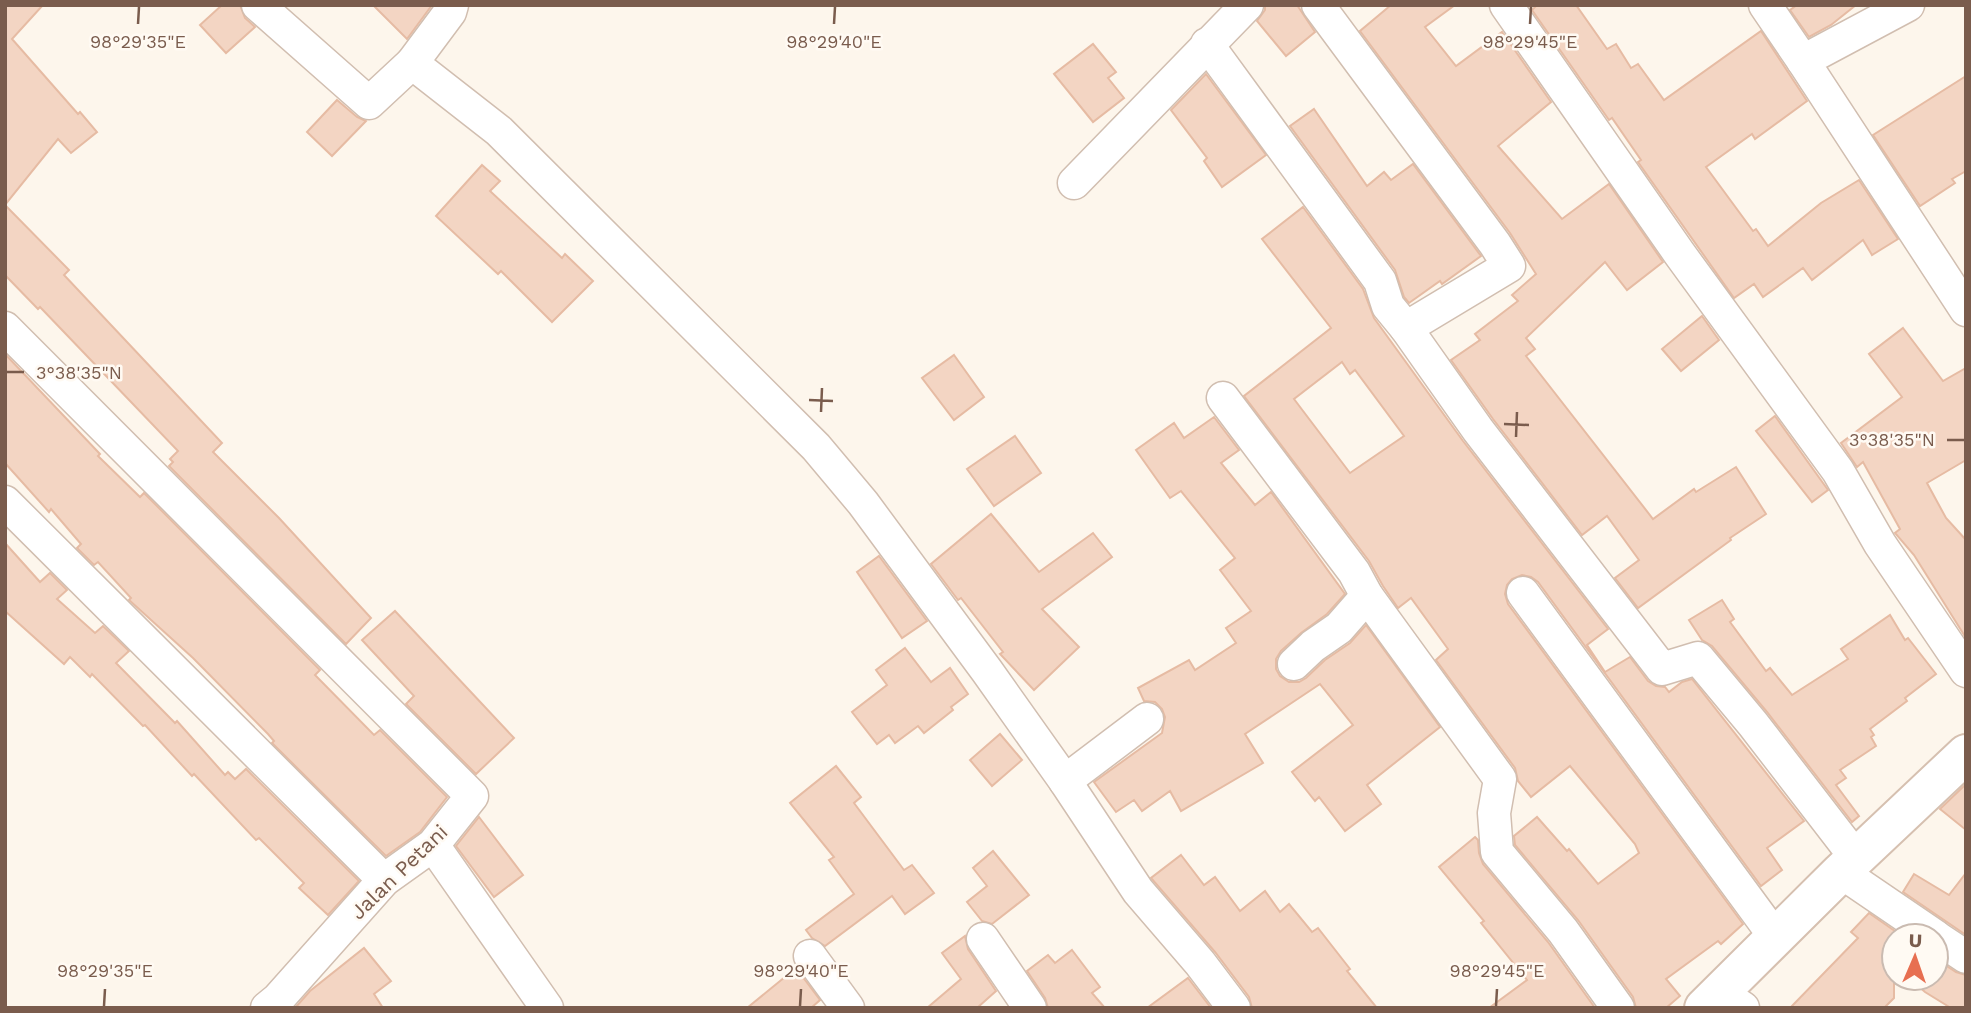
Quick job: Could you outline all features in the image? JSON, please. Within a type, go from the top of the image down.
[{"type":"street","points":[[258,5],[369,103],[412,64],[450,12],[452,5]]},
{"type":"street","points":[[1074,183],[1247,5]]},
{"type":"street","points":[[1318,5],[1509,266],[1406,328]]},
{"type":"street","points":[[1506,5],[1671,242],[1838,471],[1880,544],[1966,671]]},
{"type":"street","points":[[1765,5],[1966,310]]},
{"type":"street","points":[[1803,61],[1908,5]]},
{"type":"street","points":[[1207,44],[1380,281],[1388,306],[1478,430],[1662,669],[1698,658],[1753,724],[1849,865],[1919,922]]},
{"type":"street","points":[[412,64],[499,131],[816,447],[871,514],[987,671],[1138,891],[1200,963],[1234,1008]]},
{"type":"street","name":"Jalan Petani","points":[[5,328],[472,796],[433,845],[384,880],[267,1008]]},
{"type":"street","points":[[1223,398],[1354,572],[1367,596],[1500,779],[1494,813],[1497,852],[1563,931],[1618,1008]]},
{"type":"street","points":[[5,502],[384,880]]},
{"type":"street","points":[[1523,593],[1776,938]]},
{"type":"street","points":[[1294,664],[1312,646],[1339,628],[1367,596]]},
{"type":"street","points":[[1065,781],[1147,719]]},
{"type":"street","points":[[1723,1003],[1776,938],[1966,754]]},
{"type":"street","points":[[433,845],[547,1008]]},
{"type":"street","points":[[983,939],[1030,1008]]},
{"type":"street","points":[[1950,946],[1966,957]]},
{"type":"street","points":[[810,956],[848,1008]]},
{"type":"building","points":[[5,5],[43,5],[12,39],[97,132],[71,153],[58,139],[5,205]]},
{"type":"building","points":[[222,5],[240,5],[245,18],[255,27],[226,53],[200,25]]},
{"type":"building","points":[[373,5],[432,5],[407,39]]},
{"type":"building","points":[[1265,5],[1297,5],[1315,32],[1286,56],[1257,21],[1265,10]]},
{"type":"building","points":[[1391,5],[1455,5],[1425,27],[1456,66],[1502,32],[1551,102],[1498,146],[1562,219],[1609,184],[1663,262],[1627,290],[1605,262],[1526,338],[1535,349],[1526,356],[1653,519],[1694,489],[1696,492],[1736,467],[1766,514],[1638,608],[1615,578],[1639,560],[1607,516],[1582,535],[1451,360],[1480,340],[1475,334],[1518,301],[1512,295],[1536,274],[1510,233],[1360,31]]},
{"type":"building","points":[[1537,5],[1576,5],[1607,49],[1616,44],[1631,68],[1638,64],[1664,100],[1761,31],[1807,101],[1755,139],[1752,134],[1706,167],[1753,231],[1756,229],[1768,246],[1821,203],[1859,180],[1898,239],[1872,255],[1863,240],[1812,280],[1803,268],[1763,297],[1754,284],[1734,298],[1638,162],[1641,160],[1612,118],[1609,120],[1532,10]]},
{"type":"building","points":[[1797,5],[1856,5],[1831,25],[1809,37],[1790,10]]},
{"type":"building","points":[[1093,44],[1116,72],[1108,78],[1124,98],[1093,122],[1054,74]]},
{"type":"building","points":[[1206,74],[1266,155],[1222,187],[1204,161],[1207,158],[1171,110]]},
{"type":"building","points":[[1966,76],[1966,171],[1952,179],[1955,183],[1920,206],[1873,135]]},
{"type":"building","points":[[337,100],[366,121],[332,156],[307,132]]},
{"type":"building","points":[[1314,109],[1367,186],[1384,172],[1391,180],[1413,164],[1481,256],[1442,284],[1440,281],[1409,303],[1404,297],[1395,270],[1290,126]]},
{"type":"building","points":[[482,165],[500,181],[490,191],[562,258],[565,254],[593,281],[552,322],[501,271],[498,274],[436,216]]},
{"type":"building","points":[[5,205],[69,270],[64,275],[222,443],[213,452],[279,518],[371,618],[346,644],[169,466],[173,462],[170,459],[178,451],[40,307],[38,309],[5,275]]},
{"type":"building","points":[[1303,207],[1363,289],[1374,318],[1463,441],[1608,629],[1587,645],[1605,672],[1630,657],[1648,681],[1665,687],[1669,692],[1682,682],[1692,679],[1804,821],[1767,848],[1782,870],[1761,886],[1538,582],[1522,575],[1512,579],[1507,585],[1505,594],[1508,604],[1743,924],[1721,944],[1718,941],[1666,979],[1680,996],[1666,1008],[1636,1008],[1633,997],[1578,920],[1515,845],[1514,836],[1537,817],[1567,851],[1569,849],[1598,884],[1639,853],[1635,844],[1570,766],[1531,797],[1518,781],[1515,768],[1436,660],[1448,649],[1411,598],[1398,608],[1369,561],[1244,396],[1331,328],[1262,239]],"holes":[[[1342,362],[1350,374],[1355,370],[1404,436],[1350,473],[1294,399]]]},
{"type":"building","points":[[1702,316],[1719,340],[1681,371],[1662,349]]},
{"type":"building","points":[[1903,328],[1943,381],[1966,368],[1966,460],[1927,483],[1946,518],[1966,540],[1966,638],[1914,555],[1895,533],[1900,529],[1863,462],[1857,467],[1841,443],[1902,397],[1869,354]]},
{"type":"building","points":[[5,354],[100,454],[98,456],[140,497],[144,493],[320,670],[315,675],[374,735],[380,730],[447,797],[420,832],[386,856],[272,743],[274,741],[268,734],[193,658],[129,600],[131,598],[98,562],[94,565],[77,548],[81,544],[5,463]]},
{"type":"building","points":[[954,355],[984,397],[954,420],[922,378]]},
{"type":"building","points":[[1775,416],[1828,490],[1812,502],[1756,431]]},
{"type":"building","points":[[1214,417],[1239,450],[1221,463],[1255,505],[1271,492],[1345,594],[1327,614],[1281,651],[1276,659],[1276,669],[1280,676],[1289,682],[1299,682],[1306,678],[1325,660],[1350,643],[1366,625],[1440,727],[1367,785],[1381,804],[1345,831],[1319,797],[1315,801],[1292,772],[1353,725],[1320,684],[1245,734],[1263,763],[1181,811],[1170,791],[1142,811],[1134,800],[1116,812],[1094,782],[1162,733],[1165,717],[1162,709],[1155,702],[1144,701],[1138,688],[1189,660],[1195,670],[1236,643],[1226,628],[1251,611],[1220,570],[1235,558],[1181,491],[1170,498],[1136,450],[1174,423],[1184,438]]},
{"type":"building","points":[[1015,436],[1041,473],[994,506],[967,469]]},
{"type":"building","points":[[991,514],[1039,572],[1093,533],[1112,557],[1042,609],[1079,647],[1034,690],[1000,654],[1003,652],[931,564]]},
{"type":"building","points":[[5,543],[40,582],[50,573],[67,590],[57,599],[95,633],[103,626],[129,651],[116,663],[175,723],[177,721],[225,775],[228,772],[235,779],[246,769],[359,881],[328,915],[299,888],[304,883],[259,838],[256,840],[194,774],[192,776],[145,725],[143,726],[92,674],[90,677],[70,657],[64,664],[5,611]]},
{"type":"building","points":[[879,556],[927,621],[902,638],[857,572]]},
{"type":"building","points":[[1722,600],[1734,619],[1730,622],[1766,671],[1770,668],[1792,695],[1848,659],[1841,649],[1890,615],[1905,640],[1908,638],[1936,674],[1905,698],[1907,701],[1870,729],[1876,746],[1840,770],[1846,778],[1836,785],[1859,816],[1852,822],[1767,712],[1712,646],[1702,640],[1689,620]]},
{"type":"building","points":[[395,611],[514,738],[476,774],[406,704],[414,696],[362,640]]},
{"type":"building","points":[[905,648],[931,682],[950,668],[968,694],[924,733],[918,726],[895,743],[889,735],[877,744],[852,712],[887,685],[876,670]]},
{"type":"building","points":[[1000,734],[1022,760],[992,786],[970,760]]},
{"type":"building","points":[[836,766],[861,797],[854,803],[904,870],[912,865],[934,893],[905,914],[892,896],[825,946],[812,938],[806,930],[854,894],[829,860],[834,857],[790,803]]},
{"type":"building","points":[[1966,784],[1966,830],[1940,809]]},
{"type":"building","points":[[479,817],[523,875],[494,897],[456,846]]},
{"type":"building","points":[[1475,837],[1483,864],[1548,942],[1595,1008],[1489,1008],[1527,980],[1481,923],[1484,921],[1439,867]]},
{"type":"building","points":[[993,851],[1029,895],[992,924],[982,921],[967,902],[987,886],[973,868]]},
{"type":"building","points":[[1181,855],[1204,885],[1215,877],[1240,911],[1265,891],[1280,912],[1289,904],[1312,932],[1318,928],[1350,969],[1347,971],[1377,1008],[1252,1008],[1249,997],[1215,952],[1151,878]]},
{"type":"building","points":[[1966,873],[1966,935],[1903,892],[1914,874],[1949,895]]},
{"type":"building","points":[[1869,913],[1882,922],[1880,992],[1894,992],[1894,998],[1884,1008],[1790,1008],[1858,938],[1851,932]]},
{"type":"building","points":[[965,936],[968,949],[996,991],[977,1008],[927,1008],[961,979],[942,953]]},
{"type":"building","points":[[364,948],[391,981],[374,994],[383,1008],[295,1008],[310,991]]},
{"type":"building","points":[[1072,950],[1100,987],[1092,993],[1105,1008],[1048,1008],[1045,998],[1027,971],[1048,955],[1055,963]]},
{"type":"building","points":[[796,968],[820,1000],[811,1008],[747,1008]]},
{"type":"building","points":[[1950,968],[1966,975],[1966,1008],[1951,1008],[1925,992],[1950,992]]},
{"type":"building","points":[[1188,978],[1211,1008],[1147,1008]]}]
